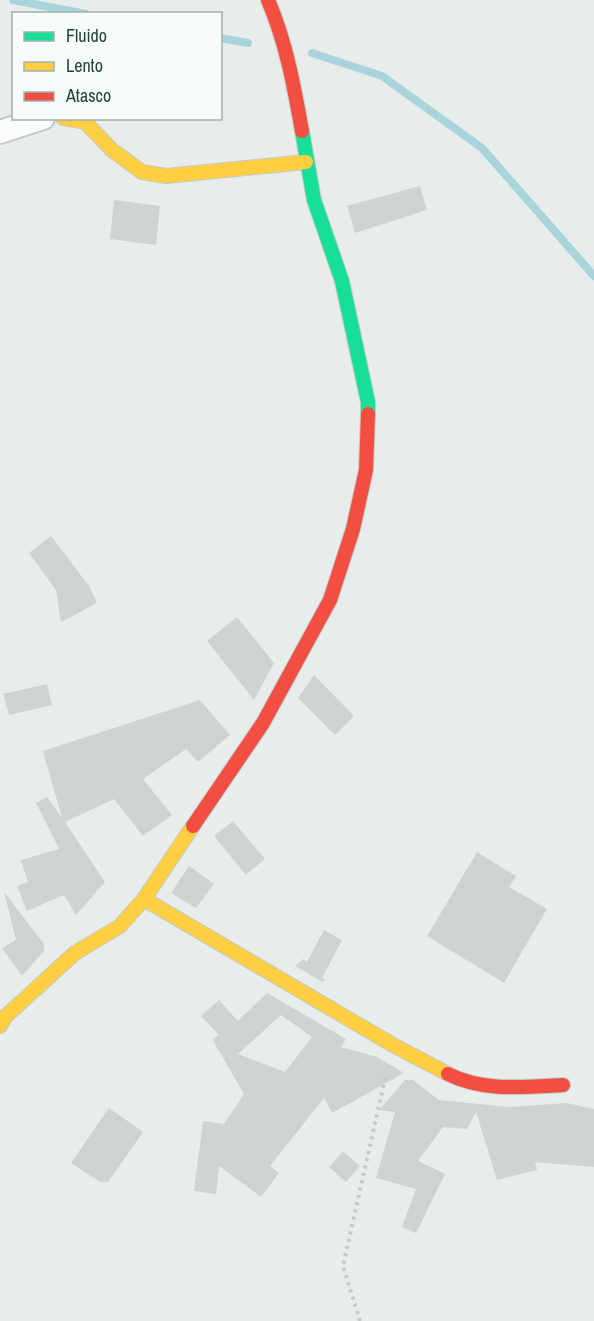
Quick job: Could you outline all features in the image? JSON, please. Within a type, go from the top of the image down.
[{"type":"main road","points":[[2,1017],[75,953],[120,926],[144,899],[263,723],[330,600],[353,529],[366,470],[368,402],[344,292],[314,200],[306,162],[298,101],[279,26],[268,0]]},
{"type":"main road","points":[[279,26],[287,9]]},
{"type":"main road","points":[[72,120],[85,123],[112,150],[142,172],[166,176],[306,162]]},
{"type":"main road","points":[[144,899],[393,1045],[461,1081],[508,1089],[563,1085]]},
{"type":"street","points":[[0,132],[37,120]]},
{"type":"path","points":[[360,1321],[343,1266],[393,1045]]},
{"type":"building","points":[[420,186],[427,210],[355,233],[347,206]]},
{"type":"building","points":[[114,200],[160,206],[156,245],[110,239]]},
{"type":"building","points":[[51,536],[89,586],[97,603],[61,622],[56,590],[29,553]]},
{"type":"building","points":[[237,617],[274,663],[254,700],[207,641]]},
{"type":"building","points":[[314,675],[354,716],[335,735],[298,698]]},
{"type":"building","points":[[47,684],[52,705],[9,715],[3,694]]},
{"type":"building","points":[[200,700],[230,735],[198,762],[186,749],[143,779],[172,815],[143,836],[114,799],[65,822],[105,882],[76,915],[64,895],[27,911],[17,886],[28,882],[21,860],[59,849],[36,803],[47,797],[62,818],[43,751]]},
{"type":"building","points":[[233,821],[265,859],[246,875],[214,836]]},
{"type":"building","points":[[477,852],[516,876],[509,887],[547,909],[504,983],[427,936]]},
{"type":"building","points":[[189,866],[214,884],[196,908],[171,893]]},
{"type":"building","points":[[4,892],[44,944],[44,951],[22,976],[2,948],[16,940]]},
{"type":"building","points":[[324,930],[342,940],[322,978],[325,980],[323,982],[295,966],[303,959],[307,962]]},
{"type":"building","points":[[267,993],[346,1039],[341,1047],[377,1057],[404,1073],[332,1113],[324,1098],[270,1166],[279,1173],[261,1197],[219,1166],[216,1194],[194,1191],[203,1121],[224,1124],[244,1094],[212,1039],[219,1035],[201,1016],[219,1000],[238,1021]],"holes":[[[281,1015],[312,1037],[285,1072],[238,1054]]]},
{"type":"building","points":[[405,1080],[413,1080],[439,1100],[509,1107],[567,1103],[594,1109],[594,1167],[535,1162],[537,1170],[497,1180],[476,1112],[467,1129],[443,1127],[418,1161],[445,1174],[416,1233],[402,1227],[416,1189],[376,1178],[395,1112],[379,1110]]},
{"type":"building","points":[[109,1108],[143,1132],[108,1182],[100,1182],[71,1163]]},
{"type":"building","points":[[343,1151],[360,1166],[346,1182],[329,1167]]},
{"type":"waterway","points":[[13,0],[76,12]]},
{"type":"waterway","points":[[222,38],[248,43]]},
{"type":"waterway","points":[[312,53],[382,76],[482,148],[594,276]]},
{"type":"traffic: fast","points":[[302,131],[314,200],[342,281],[368,402],[368,414]]},
{"type":"traffic: slow","points":[[74,120],[85,122],[112,150],[142,172],[166,176],[306,162]]},
{"type":"traffic: slow","points":[[0,1026],[5,1017],[75,953],[120,926],[144,899],[193,826]]},
{"type":"traffic: slow","points":[[144,899],[393,1045],[448,1074]]},
{"type":"traffic: jam","points":[[268,0],[285,48],[302,131]]},
{"type":"traffic: jam","points":[[193,826],[263,723],[330,600],[353,529],[366,470],[368,414]]},
{"type":"traffic: jam","points":[[448,1074],[461,1080],[490,1086],[563,1085]]}]
